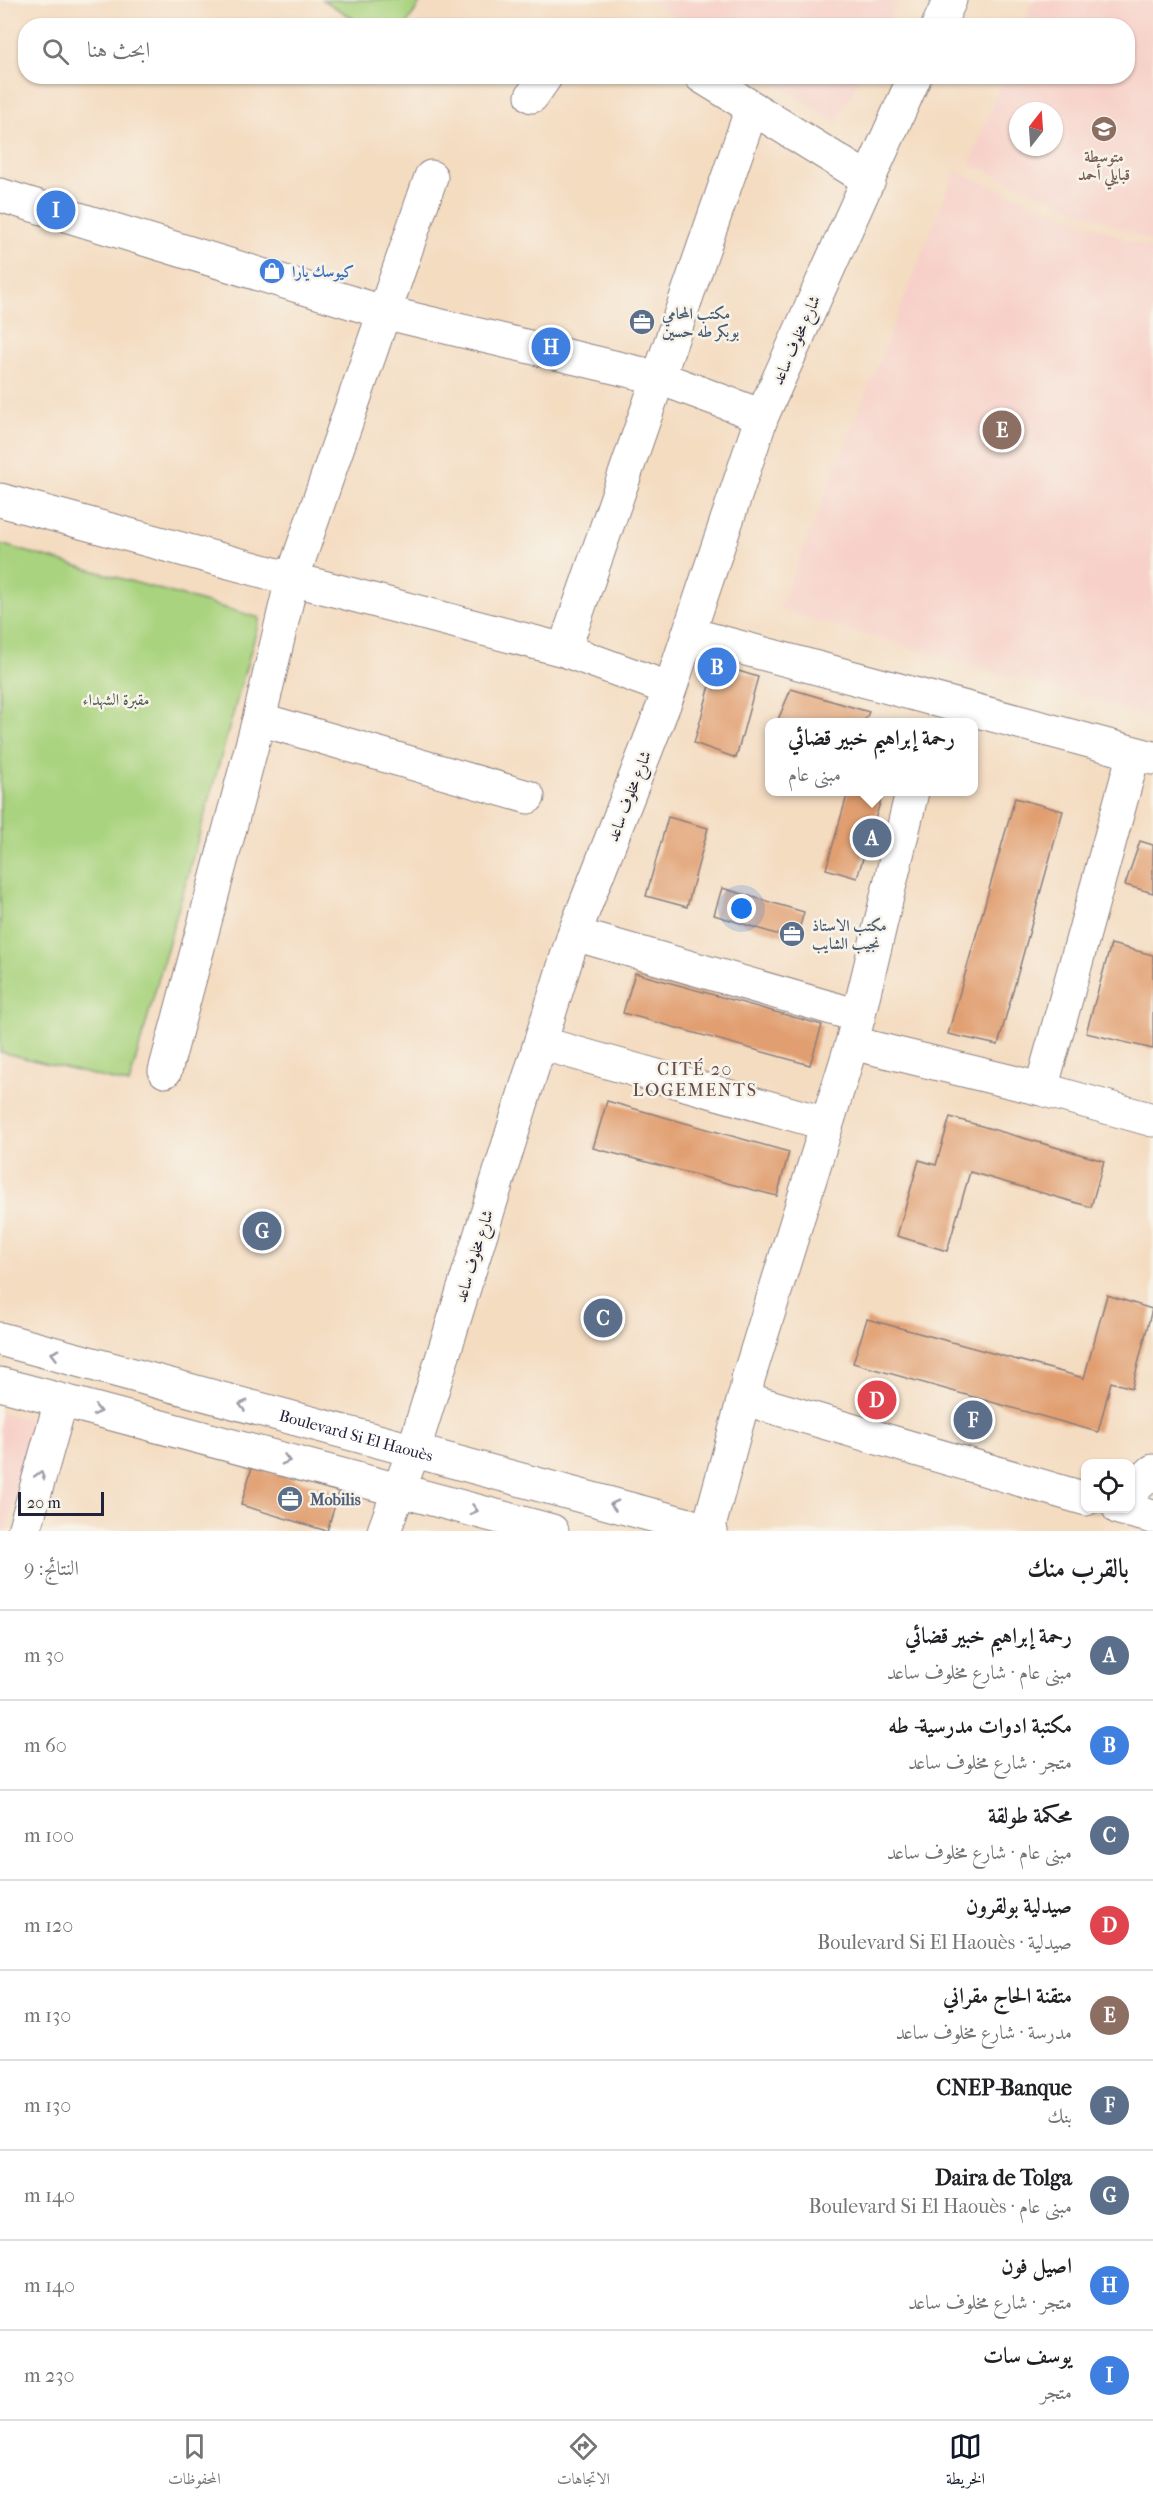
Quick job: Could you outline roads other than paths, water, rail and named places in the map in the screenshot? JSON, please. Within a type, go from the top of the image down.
[{"type":"street","points":[[942,18],[950,0]]},
{"type":"street","points":[[714,84],[868,180]]},
{"type":"street","name":"شارع مخلوف ساعد","points":[[384,1531],[397,1490],[413,1452],[574,934],[690,634],[762,416],[911,84]]},
{"type":"street","points":[[564,650],[752,108]]},
{"type":"street","points":[[165,1071],[260,719],[292,579],[431,177]]},
{"type":"street","points":[[0,195],[383,312],[660,378],[762,416]]},
{"type":"street","points":[[0,500],[564,650],[670,689]]},
{"type":"street","points":[[690,634],[931,711],[965,718]]},
{"type":"street","points":[[260,719],[528,797]]},
{"type":"street","points":[[978,721],[1143,755],[1041,1089]]},
{"type":"street","points":[[710,1531],[745,1394],[855,1030],[911,796]]},
{"type":"street","points":[[574,934],[855,1030],[1041,1089],[1153,1120]]},
{"type":"street","points":[[540,1043],[827,1124]]},
{"type":"street","name":"Boulevard Si El Haouès","points":[[0,1339],[710,1531]]},
{"type":"street","points":[[0,1384],[552,1531]]},
{"type":"street","points":[[745,1394],[745,1399],[1081,1498]]},
{"type":"street","points":[[24,1531],[61,1401]]},
{"type":"street","points":[[1135,1488],[1153,1471]]},
{"type":"street","points":[[1107,1531],[1113,1513]]},
{"type":"street","points":[[1135,1513],[1153,1517]]},
{"type":"place","name":"متوسطة قبايلي أحمد","points":[[1104,129]]},
{"type":"place","name":"يوسف سات","points":[[56,210]]},
{"type":"place","name":"كيوسك يارا","points":[[272,271]]},
{"type":"place","name":"مكتب المحامي بوبكر طه حسين","points":[[642,322]]},
{"type":"place","name":"اصيل فون","points":[[551,347]]},
{"type":"place","name":"متقنة الحاج مقراني","points":[[1002,430]]},
{"type":"place","name":"مكتبة ادوات مدرسية- طه","points":[[717,667]]},
{"type":"place","name":"رحمة إبراهيم خبير قضائي","points":[[872,838]]},
{"type":"place","name":"مكتب الاستاذ نجيب الشايب","points":[[792,934]]},
{"type":"place","name":"Daira de Tolga","points":[[262,1231]]},
{"type":"place","name":"محكمة طولقة","points":[[603,1318]]},
{"type":"place","name":"صيدلية بولقرون","points":[[877,1400]]},
{"type":"place","name":"CNEP-Banque","points":[[973,1420]]},
{"type":"place","name":"Mobilis","points":[[290,1499]]},
{"type":"district","name":"CITÉ 20 LOGEMENTS","points":[[695,1079]]},
{"type":"park label","name":"مقبرة الشهداء","points":[[116,699]]}]
